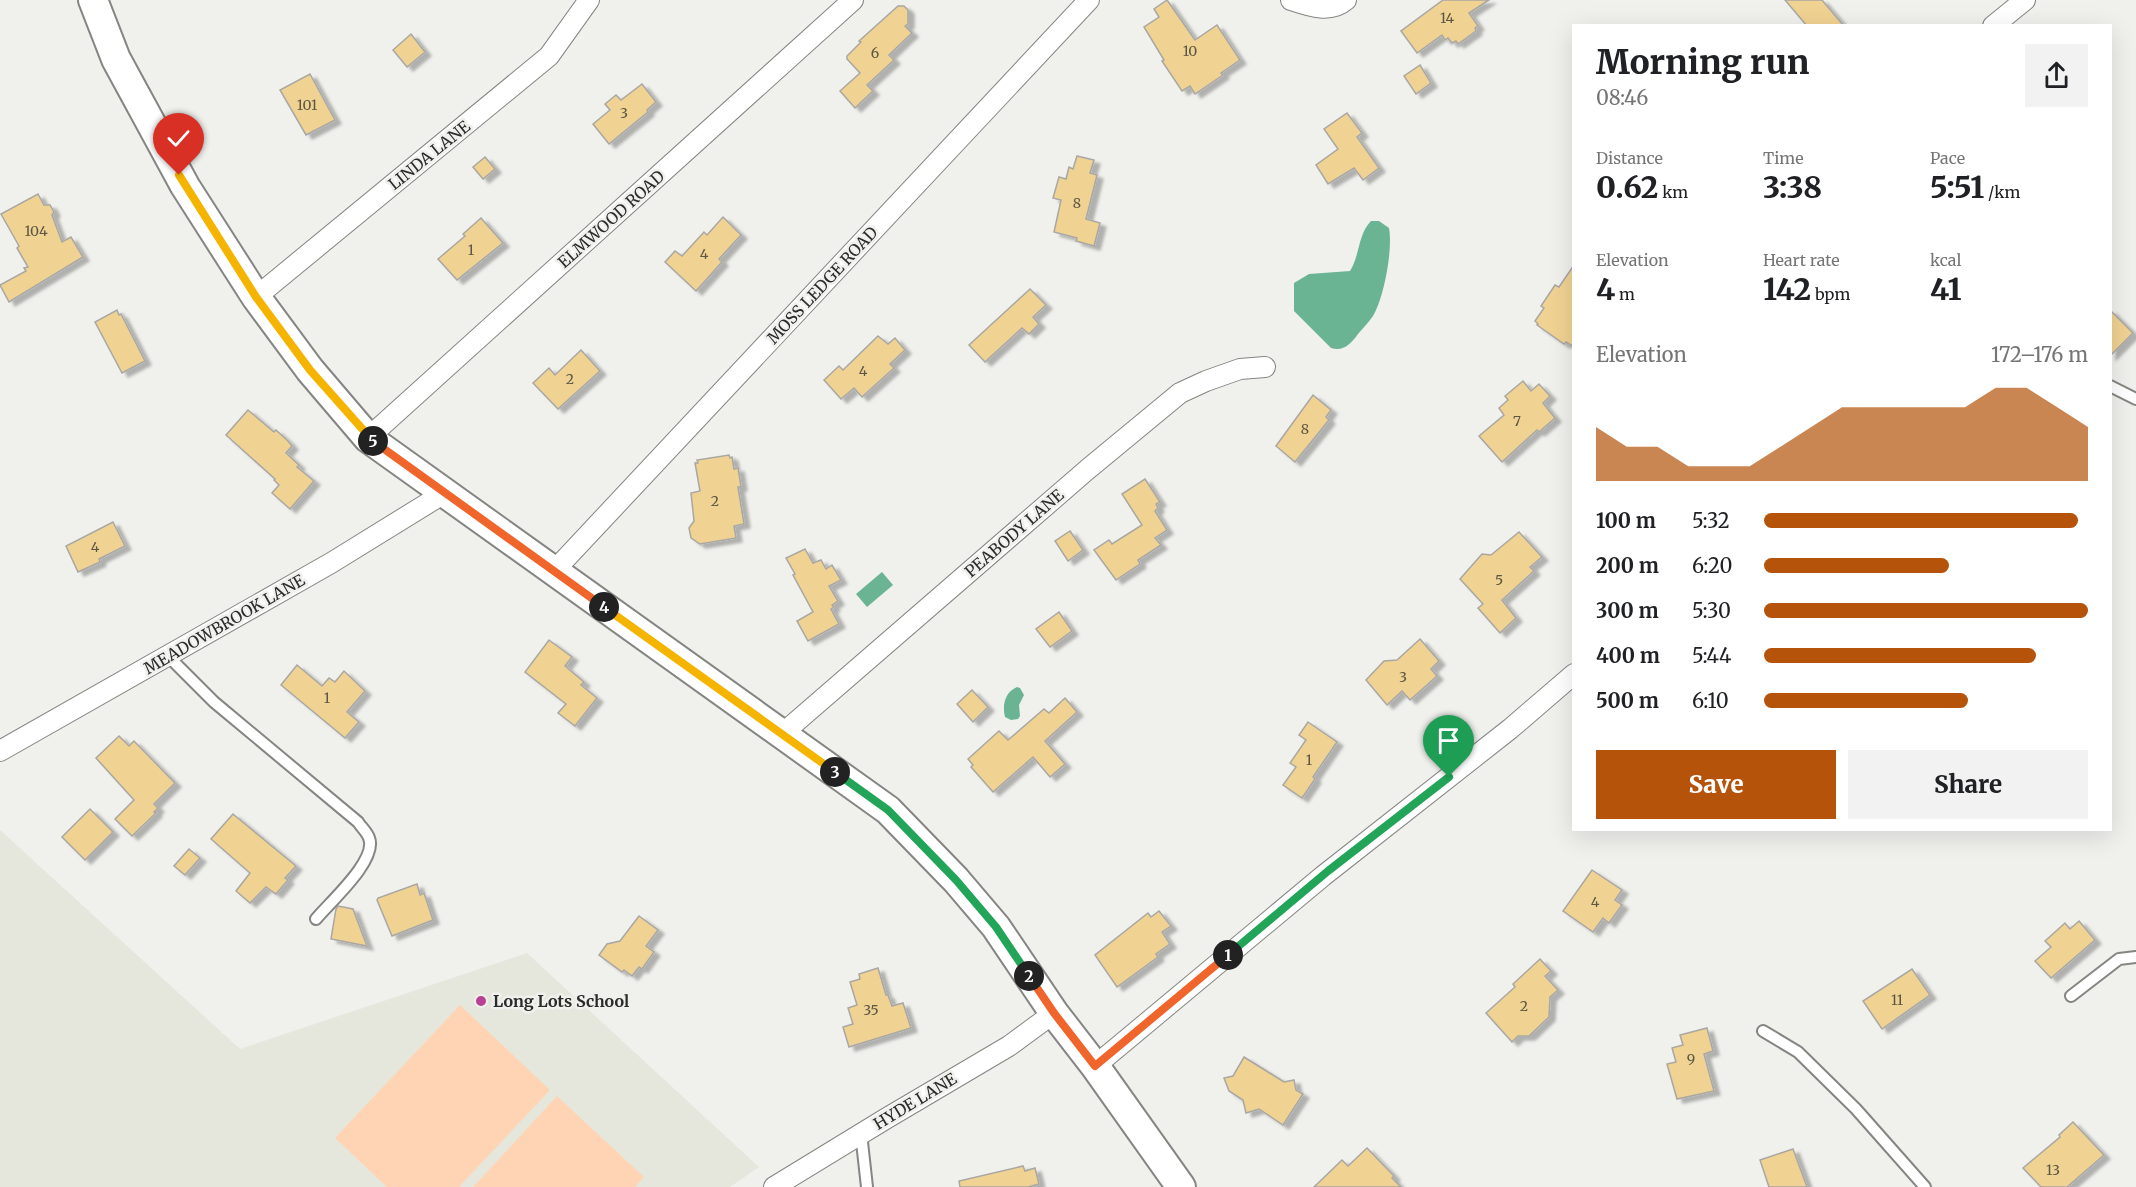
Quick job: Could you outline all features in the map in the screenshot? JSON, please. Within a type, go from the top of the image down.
[{"type":"main road","points":[[93,0],[116,59],[179,175],[256,297],[310,370],[368,438],[888,810],[956,880],[996,927],[1054,1013],[1095,1066],[1181,1187]]},
{"type":"street","name":"LINDA LANE","points":[[256,297],[549,56],[589,0]]},
{"type":"street","name":"ELMWOOD ROAD","points":[[368,438],[853,0]]},
{"type":"street","name":"MOSS LEDGE ROAD","points":[[554,571],[1089,0]]},
{"type":"street","points":[[1291,0],[1314,8],[1328,8],[1346,0]]},
{"type":"street","points":[[1995,24],[2025,0]]},
{"type":"street","name":"PEABODY LANE","points":[[782,734],[1180,393],[1240,369],[1265,367]]},
{"type":"street","name":"MEADOWBROOK LANE","points":[[0,751],[331,563],[446,492]]},
{"type":"street","points":[[1095,1066],[1323,876],[1510,729],[1572,675]]},
{"type":"street","name":"HYDE LANE","points":[[774,1187],[1009,1046],[1054,1013]]},
{"type":"lane","points":[[2112,387],[2136,399]]},
{"type":"lane","points":[[168,656],[214,702],[358,822],[370,838],[369,851],[364,865],[316,918]]},
{"type":"lane","points":[[2071,996],[2119,960],[2136,957]]},
{"type":"lane","points":[[1763,1031],[1798,1052],[1856,1109],[1925,1187]]},
{"type":"lane","points":[[861,1133],[867,1187]]},
{"type":"shaded area","points":[[1371,221],[1379,221],[1389,228],[1389,260],[1381,298],[1373,316],[1353,341],[1343,348],[1331,348],[1294,311],[1294,283],[1309,274],[1350,271],[1364,232]]},
{"type":"shaded area","points":[[882,572],[893,585],[867,607],[856,594]]},
{"type":"shaded area","points":[[1017,687],[1024,695],[1019,705],[1020,716],[1018,719],[1011,720],[1005,717],[1004,704],[1010,692]]},
{"type":"shaded area","name":"Long Lots School","points":[[0,830],[240,1049],[527,953],[759,1167],[730,1187],[0,1187]]},
{"type":"shaded area","points":[[460,1005],[550,1090],[459,1187],[387,1187],[335,1138]]},
{"type":"shaded area","points":[[557,1096],[644,1177],[635,1187],[473,1187]]},
{"type":"building","points":[[1167,0],[1195,40],[1217,25],[1240,60],[1195,94],[1190,86],[1182,91],[1162,61],[1164,60],[1144,27],[1159,17],[1154,9]]},
{"type":"building","points":[[1443,0],[1489,0],[1469,13],[1478,26],[1475,28],[1476,31],[1458,44],[1456,41],[1452,43],[1448,38],[1445,40],[1442,35],[1417,53],[1401,31]]},
{"type":"building","points":[[1785,0],[1822,0],[1842,24],[1805,24]]},
{"type":"building","points":[[898,6],[904,6],[908,10],[908,24],[905,26],[912,33],[889,55],[894,60],[867,85],[873,91],[855,108],[840,91],[860,73],[847,59],[847,56],[861,42],[859,41]]},
{"type":"building","points":[[411,34],[425,52],[407,67],[393,50]]},
{"type":"building","points":[[1420,65],[1431,83],[1416,94],[1404,76]]},
{"type":"building","points":[[310,74],[335,120],[306,135],[280,90]]},
{"type":"building","points":[[642,84],[656,102],[647,110],[648,112],[609,144],[593,124],[610,110],[605,104],[616,95],[621,100]]},
{"type":"building","points":[[1347,113],[1362,133],[1357,137],[1379,168],[1363,180],[1354,168],[1328,184],[1316,165],[1338,149],[1324,129]]},
{"type":"building","points":[[1077,156],[1094,160],[1090,173],[1097,175],[1086,219],[1100,223],[1094,246],[1076,241],[1077,238],[1054,232],[1061,200],[1053,198],[1059,177],[1066,179],[1069,167],[1073,169]]},
{"type":"building","points":[[485,157],[495,169],[483,179],[473,167]]},
{"type":"building","points":[[38,194],[44,205],[50,205],[54,212],[52,215],[62,242],[71,237],[83,257],[9,302],[0,285],[26,271],[24,268],[28,267],[1,214]]},
{"type":"building","points":[[723,217],[741,235],[719,259],[722,262],[696,291],[665,262],[675,251],[682,256],[704,232],[707,235]]},
{"type":"building","points":[[481,218],[503,243],[457,280],[438,259],[465,236],[463,234]]},
{"type":"building","points":[[1572,268],[1572,346],[1566,342],[1564,344],[1537,325],[1535,321],[1544,308],[1541,306],[1555,285],[1559,287]]},
{"type":"building","points":[[1030,289],[1046,305],[1033,317],[1039,324],[1029,334],[1022,328],[985,362],[969,345]]},
{"type":"building","points":[[117,310],[145,361],[122,373],[95,322]]},
{"type":"building","points":[[2112,312],[2133,333],[2112,354]]},
{"type":"building","points":[[878,336],[888,344],[895,338],[905,350],[890,364],[894,368],[862,397],[854,388],[841,399],[824,380],[839,366],[843,370]]},
{"type":"building","points":[[581,350],[600,371],[558,409],[533,383],[549,368],[555,375]]},
{"type":"building","points":[[1523,381],[1531,391],[1539,384],[1550,396],[1543,403],[1555,418],[1539,432],[1537,430],[1502,462],[1479,436],[1504,415],[1499,408],[1508,400],[1505,396]]},
{"type":"building","points":[[1313,395],[1331,410],[1326,417],[1329,420],[1295,462],[1276,446]]},
{"type":"building","points":[[248,410],[288,441],[292,446],[286,453],[299,465],[297,467],[314,481],[290,509],[272,493],[279,485],[275,479],[226,435]]},
{"type":"building","points":[[729,455],[730,458],[732,457],[734,469],[738,468],[741,487],[738,487],[744,524],[734,526],[736,538],[700,544],[691,538],[689,528],[694,521],[691,493],[700,491],[695,463],[698,463],[697,460]]},
{"type":"building","points":[[1145,479],[1160,502],[1156,504],[1158,508],[1155,511],[1167,530],[1155,538],[1161,545],[1138,560],[1140,564],[1116,580],[1094,550],[1109,540],[1112,544],[1142,525],[1122,494]]},
{"type":"building","points":[[113,522],[125,546],[99,559],[100,562],[78,572],[66,546]]},
{"type":"building","points":[[1070,531],[1083,550],[1068,561],[1055,541]]},
{"type":"building","points":[[1519,532],[1542,557],[1530,567],[1534,571],[1502,600],[1516,618],[1500,633],[1478,608],[1483,604],[1460,579],[1482,554],[1491,555]]},
{"type":"building","points":[[805,549],[813,563],[821,560],[826,569],[832,565],[841,580],[829,586],[838,601],[832,605],[834,607],[831,609],[839,624],[808,641],[797,621],[813,612],[786,558]]},
{"type":"building","points":[[1059,612],[1072,631],[1050,647],[1036,629]]},
{"type":"building","points":[[1420,639],[1439,661],[1431,669],[1437,676],[1410,700],[1402,691],[1387,705],[1366,680],[1384,661],[1397,660]]},
{"type":"building","points":[[549,640],[572,657],[565,666],[584,682],[581,685],[597,698],[575,726],[558,713],[566,704],[525,672]]},
{"type":"building","points":[[297,665],[322,686],[329,678],[335,682],[344,671],[365,691],[347,712],[359,722],[345,738],[281,685]]},
{"type":"building","points":[[972,690],[988,707],[973,722],[957,704]]},
{"type":"building","points":[[1065,698],[1077,712],[1045,741],[1065,764],[1050,777],[1033,757],[993,792],[971,767],[973,765],[968,759],[999,731],[1008,740],[1044,709],[1049,713]]},
{"type":"building","points":[[1308,722],[1337,742],[1313,777],[1315,779],[1302,798],[1283,785],[1296,767],[1290,763],[1306,740],[1299,735]]},
{"type":"building","points":[[119,736],[129,746],[134,741],[175,783],[154,804],[158,808],[154,812],[156,813],[132,836],[115,819],[134,800],[96,758]]},
{"type":"building","points":[[90,809],[113,832],[85,860],[62,837]]},
{"type":"building","points":[[233,814],[296,866],[285,878],[288,880],[276,894],[266,887],[250,903],[236,891],[250,873],[211,839]]},
{"type":"building","points":[[189,849],[200,858],[185,875],[174,866]]},
{"type":"building","points":[[1592,870],[1622,890],[1615,900],[1622,905],[1609,923],[1603,918],[1593,932],[1563,911]]},
{"type":"building","points":[[417,884],[420,895],[424,893],[433,920],[392,936],[377,900]]},
{"type":"building","points":[[338,906],[353,909],[367,946],[331,939]]},
{"type":"building","points":[[1159,911],[1171,926],[1162,932],[1170,944],[1156,954],[1158,957],[1117,987],[1095,955],[1148,913],[1151,917]]},
{"type":"building","points":[[639,916],[658,930],[646,946],[654,952],[642,969],[639,967],[632,976],[624,970],[622,972],[599,955],[607,944],[620,941]]},
{"type":"building","points":[[2079,921],[2095,940],[2051,978],[2035,961],[2051,947],[2045,941],[2065,923],[2070,929]]},
{"type":"building","points":[[1540,959],[1551,971],[1545,976],[1558,990],[1550,997],[1549,1017],[1529,1036],[1518,1036],[1512,1042],[1486,1013],[1515,987],[1513,984]]},
{"type":"building","points":[[878,968],[886,995],[892,1006],[903,1003],[911,1028],[849,1047],[843,1027],[853,1024],[848,1008],[857,1005],[850,982],[860,979],[859,974]]},
{"type":"building","points":[[1912,969],[1930,995],[1882,1029],[1863,1001]]},
{"type":"building","points":[[1707,1028],[1713,1051],[1704,1054],[1714,1091],[1677,1099],[1667,1064],[1676,1062],[1672,1048],[1683,1045],[1680,1035]]},
{"type":"building","points":[[1244,1057],[1284,1082],[1294,1080],[1296,1090],[1303,1094],[1283,1125],[1259,1109],[1246,1113],[1243,1100],[1229,1091],[1224,1078],[1233,1076]]},
{"type":"building","points":[[2073,1122],[2104,1155],[2067,1187],[2041,1187],[2023,1168],[2060,1137],[2059,1135]]},
{"type":"building","points":[[1367,1148],[1394,1176],[1392,1178],[1401,1187],[1314,1187],[1342,1160],[1348,1166]]},
{"type":"building","points":[[1793,1149],[1807,1187],[1769,1187],[1760,1160]]},
{"type":"building","points":[[1023,1166],[1025,1171],[1035,1168],[1039,1184],[1028,1187],[960,1187],[959,1181]]},
{"type":"place","name":"Long Lots School","points":[[481,1001]]},
{"type":"route","points":[[179,175],[256,297],[310,370],[368,438],[888,810],[956,880],[996,927],[1054,1013],[1095,1066],[1323,876],[1449,777]]}]
